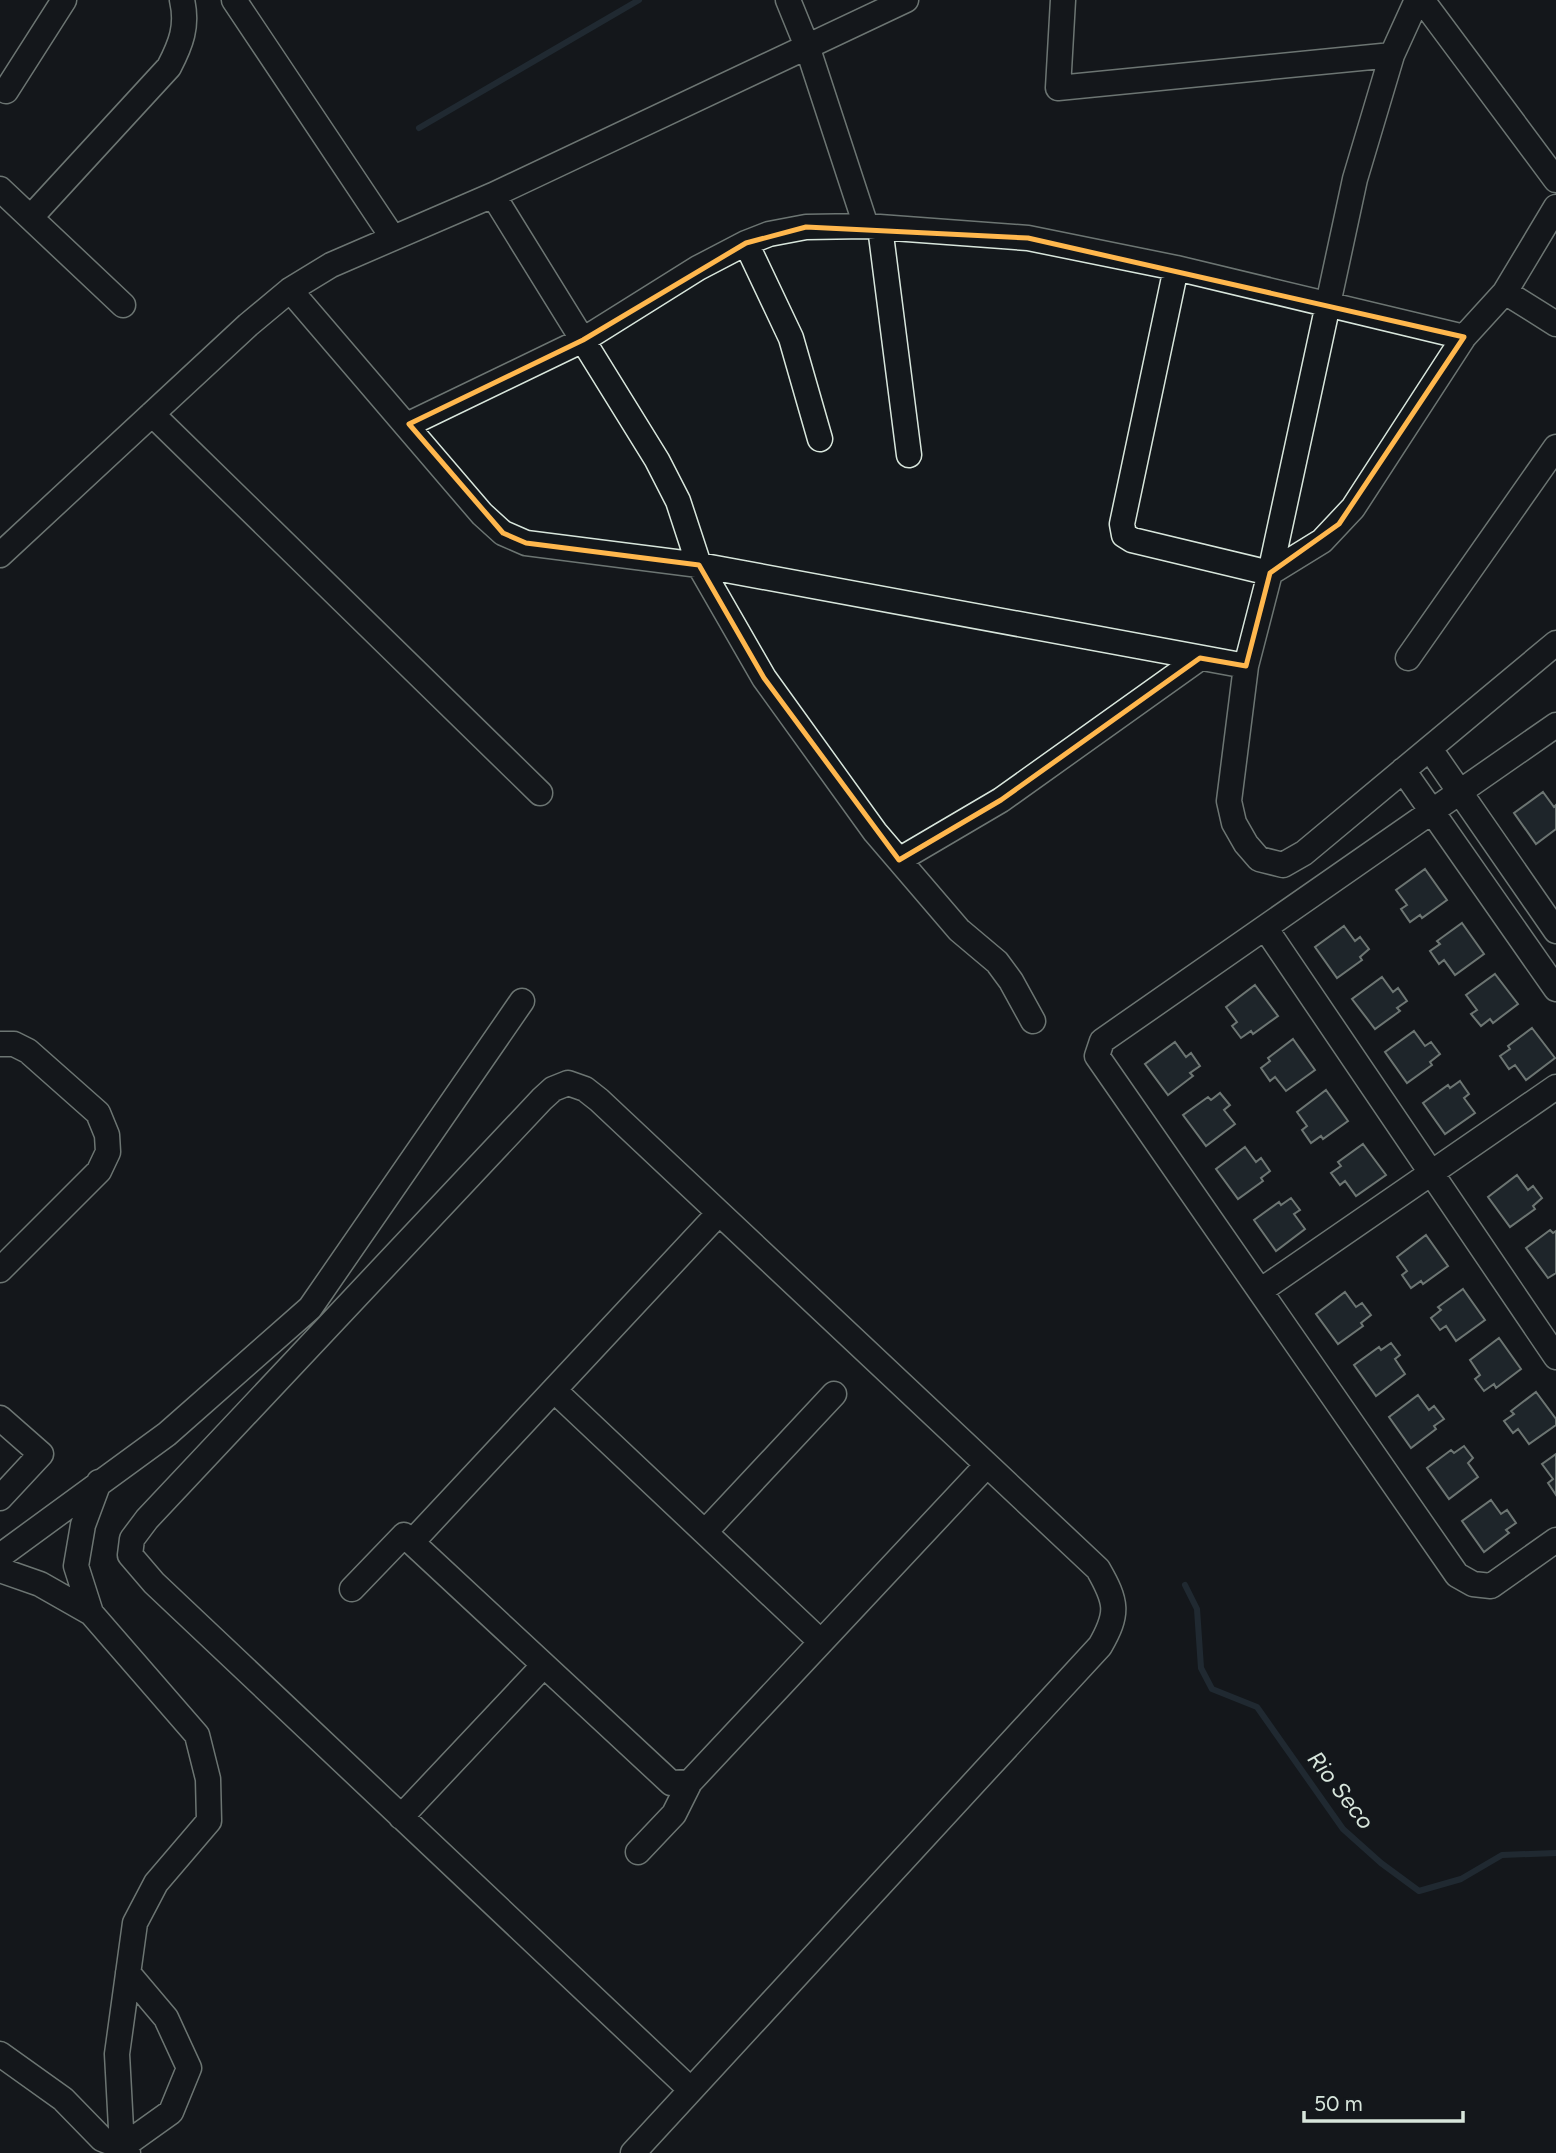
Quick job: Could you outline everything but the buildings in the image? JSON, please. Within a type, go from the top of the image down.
[{"type":"street","points":[[5,91],[64,0]]},
{"type":"street","points":[[31,217],[169,67],[180,47],[185,27],[182,0]]},
{"type":"street","points":[[234,0],[393,239]]},
{"type":"street","points":[[788,0],[873,227],[909,455]]},
{"type":"street","points":[[0,555],[290,290],[331,265],[493,195],[808,49],[906,0]]},
{"type":"street","points":[[1063,0],[1058,88],[1391,55]]},
{"type":"street","points":[[1556,180],[1419,0],[1391,55],[1355,179],[1326,306],[1270,573],[1246,666],[1229,801],[1234,823],[1259,859],[1283,865],[1304,853],[1556,643]]},
{"type":"street","points":[[0,189],[124,305]]},
{"type":"street","points":[[493,195],[634,420],[673,490],[699,565],[764,678],[875,832],[959,930],[997,962],[1012,981],[1033,1021]]},
{"type":"street","points":[[1176,268],[1122,524],[1124,535],[1132,540],[1270,573],[1322,541],[1346,516],[1464,337],[1505,292],[1556,207]]},
{"type":"street","points":[[409,424],[583,340],[698,268],[747,243],[769,234],[806,227],[873,227],[1028,238],[1176,268],[1464,337]]},
{"type":"street","points":[[747,243],[791,338],[820,439]]},
{"type":"street","points":[[290,290],[409,424],[482,514],[503,533],[526,543],[699,565],[1246,666]]},
{"type":"street","points":[[1505,292],[1556,324]]},
{"type":"street","points":[[152,414],[540,793]]},
{"type":"street","points":[[1408,658],[1556,447]]},
{"type":"street","points":[[899,860],[1001,800],[1200,658]]},
{"type":"street","points":[[1556,725],[1102,1041],[1097,1056],[1457,1575],[1473,1584],[1491,1586],[1556,1541]]},
{"type":"street","points":[[1430,749],[1556,931]]},
{"type":"street","points":[[1403,770],[1556,989]]},
{"type":"street","points":[[1265,929],[1429,1174],[1556,1357]]},
{"type":"street","points":[[0,1556],[167,1434],[310,1308],[522,1001]]},
{"type":"street","points":[[0,1044],[14,1044],[28,1051],[98,1113],[107,1135],[108,1152],[99,1171],[0,1270]]},
{"type":"street","points":[[633,2153],[1100,1646],[1113,1623],[1114,1597],[1098,1569],[585,1089],[568,1083],[553,1089],[147,1519],[132,1539],[130,1555],[140,1569],[691,2090]]},
{"type":"street","points":[[1260,1291],[1556,1087]]},
{"type":"street","points":[[412,1542],[719,1213]]},
{"type":"street","points":[[555,1391],[820,1641]]},
{"type":"street","points":[[705,1532],[834,1394]]},
{"type":"street","points":[[0,1418],[41,1454],[0,1498]]},
{"type":"street","points":[[638,1852],[674,1814],[690,1782],[987,1465]]},
{"type":"street","points":[[91,1613],[76,1566],[83,1525],[99,1482]]},
{"type":"street","points":[[352,1589],[404,1535],[671,1783],[690,1782]]},
{"type":"street","points":[[0,1570],[40,1584],[91,1613],[197,1735],[208,1779],[209,1821],[156,1883],[135,1923],[117,2054],[125,2150]]},
{"type":"street","points":[[401,1817],[544,1665]]},
{"type":"street","points":[[125,2150],[171,2112],[189,2068],[166,2018],[128,1972]]},
{"type":"street","points":[[0,2054],[63,2099],[102,2138],[125,2150]]},
{"type":"highlighted area","points":[[806,227],[1028,238],[1464,337],[1339,524],[1270,573],[1246,666],[1200,658],[1001,800],[899,860],[764,678],[699,565],[526,543],[503,533],[409,424],[583,340],[746,243]]},
{"type":"waterway","points":[[419,128],[639,0]]},
{"type":"waterway","name":"Rio Seco","points":[[1185,1585],[1197,1609],[1201,1668],[1212,1689],[1257,1707],[1343,1829],[1381,1863],[1419,1891],[1461,1879],[1502,1855],[1556,1853]]}]
